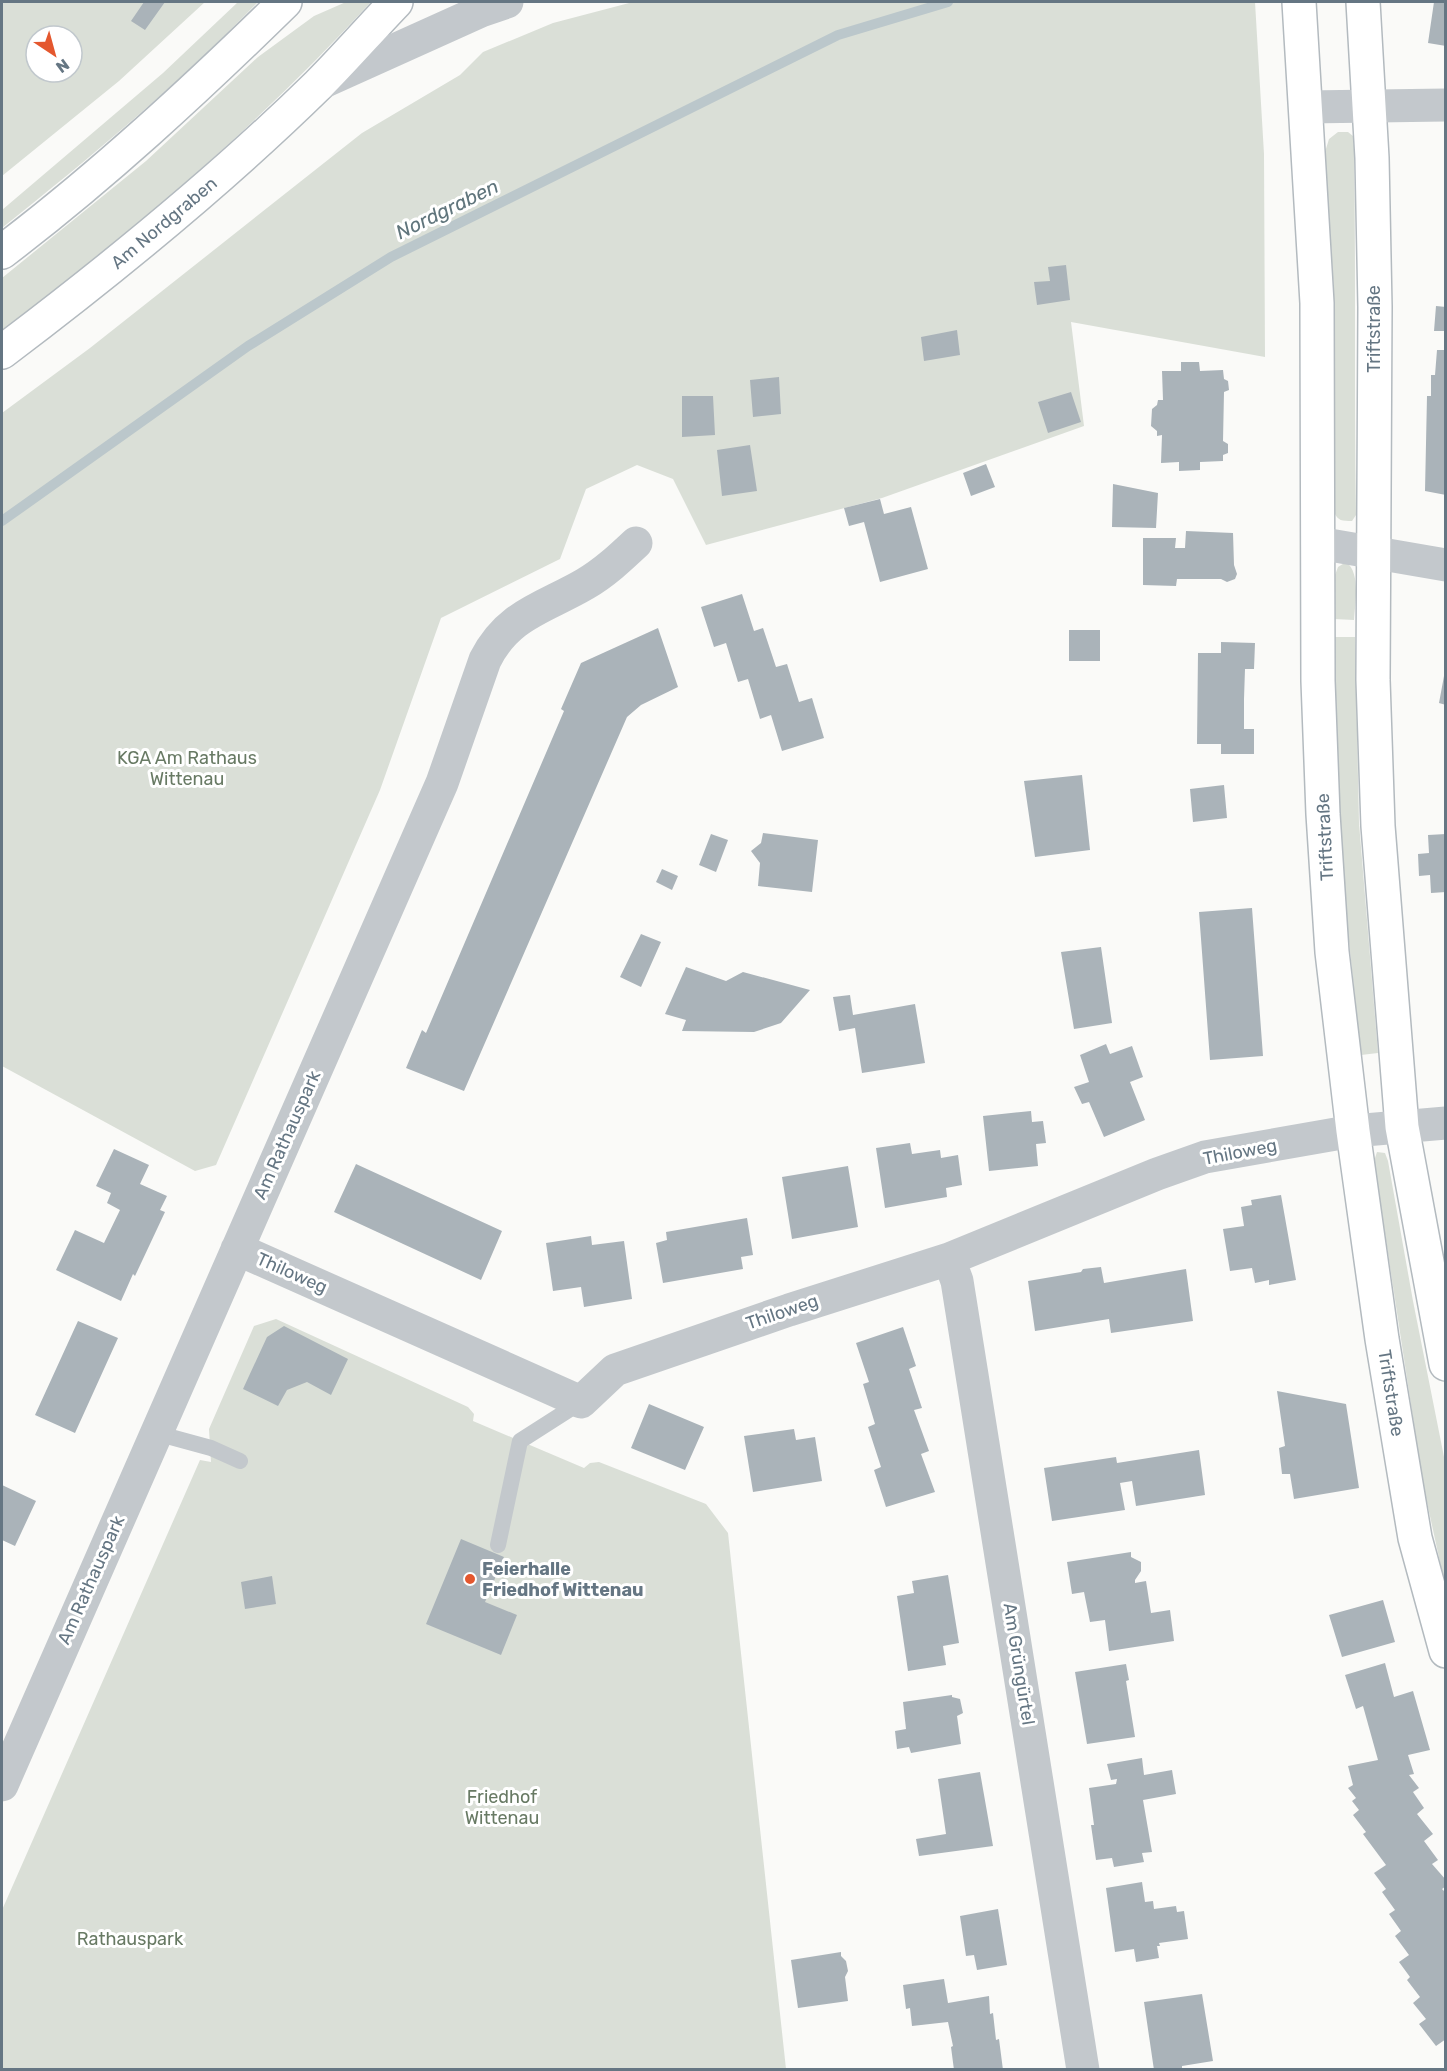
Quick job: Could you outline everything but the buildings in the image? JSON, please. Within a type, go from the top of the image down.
[{"type":"main road","points":[[2,252],[103,171],[209,76],[285,2]]},
{"type":"main road","name":"Am Nordgraben","points":[[2,352],[85,290],[204,190],[318,84],[396,2]]},
{"type":"main road","name":"Triftstraße","points":[[1299,2],[1317,303],[1318,681],[1323,814],[1332,952],[1353,1131],[1382,1339],[1415,1538],[1446,1651]]},
{"type":"main road","name":"Triftstraße","points":[[1363,2],[1370,106],[1375,307],[1373,681],[1378,826],[1402,1127],[1446,1364]]},
{"type":"street","name":"Am Nordgraben","points":[[318,84],[481,11],[507,2]]},
{"type":"street","points":[[1306,107],[1446,105]]},
{"type":"street","name":"Am Rathauspark","points":[[6,1764],[156,1433],[442,783],[492,646],[518,618],[586,583],[614,564],[636,543]]},
{"type":"street","points":[[1318,543],[1446,565]]},
{"type":"street","points":[[1353,1131],[1446,1123]]},
{"type":"street","name":"Thiloweg","points":[[237,1249],[581,1402],[615,1370],[789,1310],[950,1259],[1157,1173],[1205,1157],[1353,1131]]},
{"type":"street","name":"Am Grüngürtel","points":[[950,1259],[959,1293],[1083,2070]]},
{"type":"lane","points":[[498,1545],[520,1441],[581,1402]]},
{"type":"lane","points":[[156,1433],[211,1448],[240,1461]]},
{"type":"green space","points":[[2,2],[205,2],[119,81],[2,176]]},
{"type":"green space","points":[[238,2],[258,2],[134,119],[2,228],[2,210],[163,73]]},
{"type":"green space","points":[[346,2],[371,2],[285,91],[194,175],[100,254],[2,330],[2,278],[146,161],[258,57],[314,16]]},
{"type":"green space","name":"KGA Am Rathaus Wittenau","points":[[633,2],[1255,2],[1264,154],[1265,357],[1071,322],[1084,426],[882,498],[706,545],[673,479],[637,465],[586,489],[560,559],[441,618],[380,790],[216,1165],[195,1171],[2,1066],[2,413],[90,348],[362,133],[460,75],[483,52],[553,23]]},
{"type":"green space","points":[[1338,132],[1348,132],[1353,136],[1354,146],[1356,515],[1352,521],[1341,520],[1334,512],[1334,294],[1325,152],[1329,139]]},
{"type":"green space","points":[[1346,562],[1354,573],[1356,597],[1354,620],[1334,619],[1335,575],[1338,567]]},
{"type":"green space","points":[[1334,637],[1355,637],[1359,823],[1378,1053],[1361,1055],[1348,932],[1340,822]]},
{"type":"green space","points":[[1377,1152],[1385,1153],[1388,1161],[1445,1462],[1445,1585],[1423,1484],[1374,1161]]},
{"type":"green space","name":"Friedhof Wittenau","points":[[276,1319],[468,1407],[474,1414],[473,1421],[584,1468],[590,1463],[599,1462],[706,1504],[728,1533],[786,2069],[2,2070],[2,1910],[200,1460],[211,1462],[209,1429],[254,1326]]},
{"type":"waterway","name":"Nordgraben","points":[[2,521],[248,346],[391,257],[838,35],[948,2]]},
{"type":"place","name":"Feierhalle Friedhof Wittenau","points":[[470,1579]]},
{"type":"park label","name":"Rathauspark","points":[[130,1939]]}]
